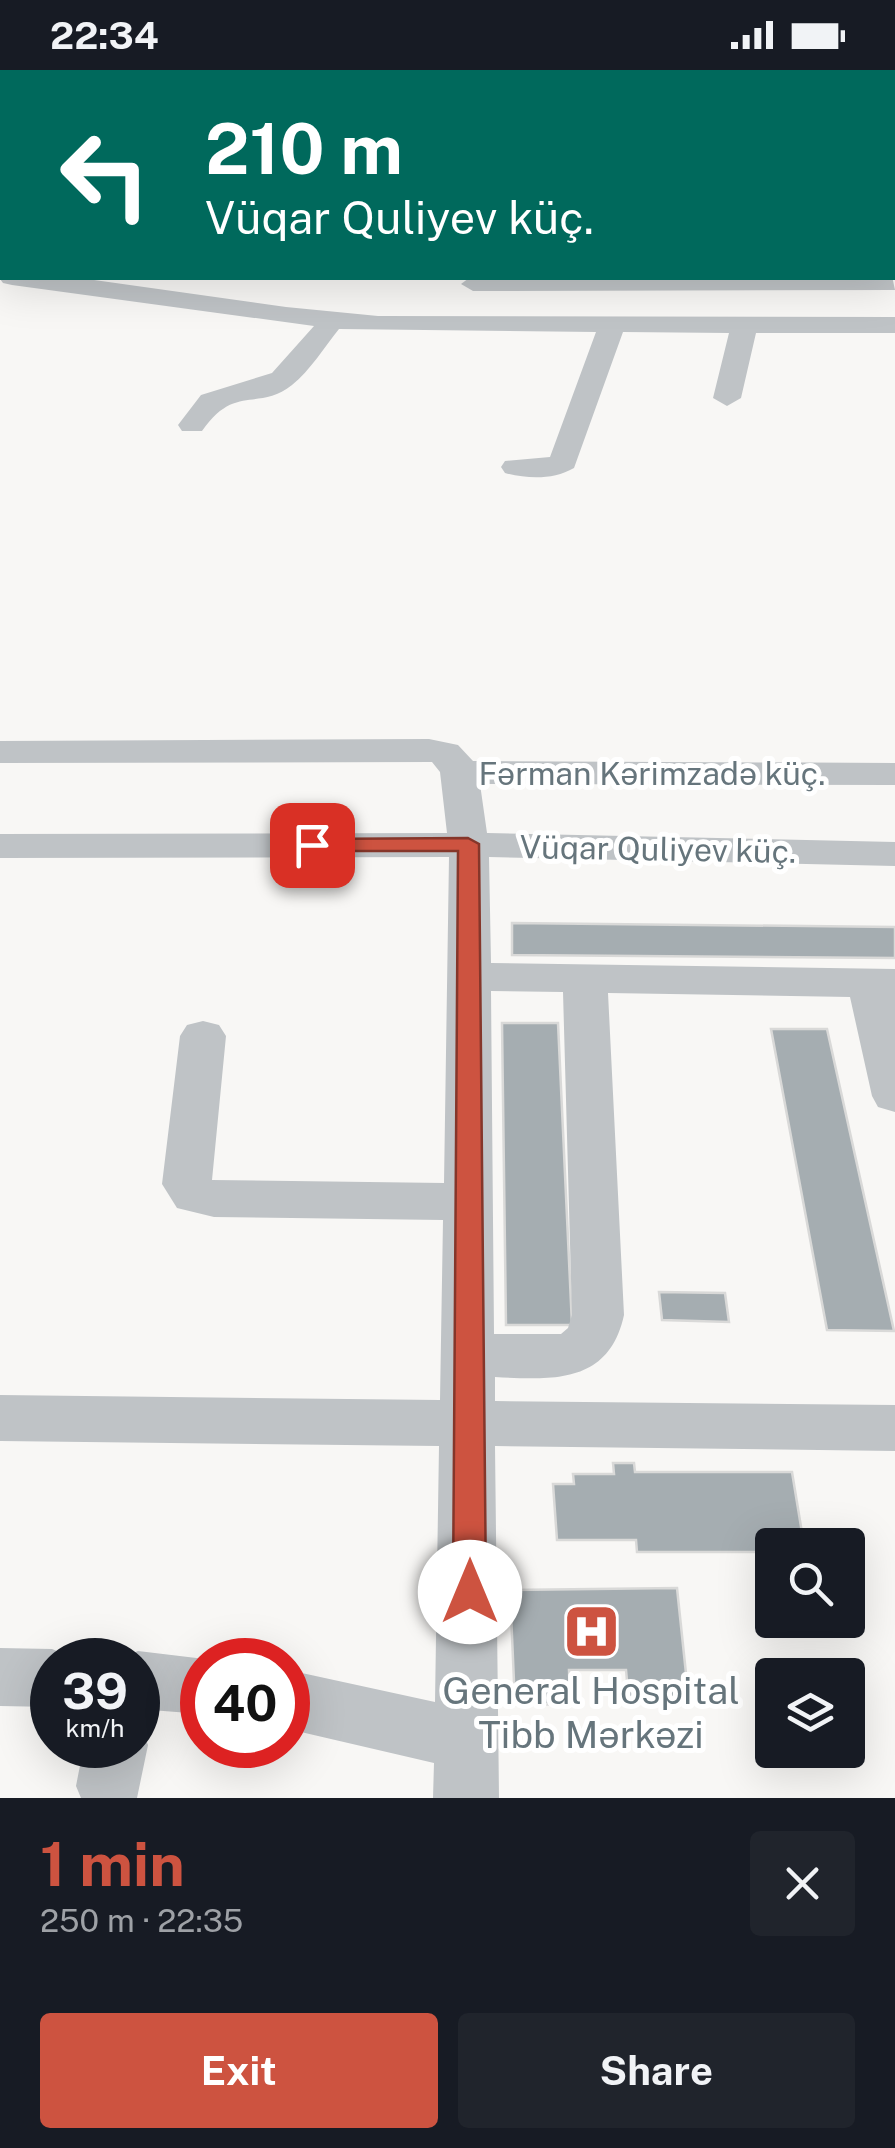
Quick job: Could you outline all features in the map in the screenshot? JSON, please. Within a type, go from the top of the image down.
[{"type":"street","points":[[18,304],[45,280],[332,321],[895,325]]},
{"type":"street","points":[[473,284],[895,283]]},
{"type":"street","points":[[192,426],[202,405],[213,398],[282,392],[332,321]]},
{"type":"street","points":[[516,467],[552,468],[563,462],[612,325]]},
{"type":"street","points":[[727,398],[744,326]]},
{"type":"street","name":"Fərman Kərimzadə küç.","points":[[0,752],[429,750],[446,752],[454,758],[459,772],[895,774]]},
{"type":"street","points":[[310,1709],[466,1769],[470,977],[468,844],[459,772]]},
{"type":"street","name":"Vüqar Quliyev küç.","points":[[0,846],[468,844],[895,854]]},
{"type":"street","points":[[470,977],[882,983],[895,1096]]},
{"type":"street","points":[[470,1354],[562,1356],[580,1350],[594,1335],[598,1315],[585,979]]},
{"type":"street","points":[[203,1036],[187,1184],[195,1196],[214,1200],[467,1202]]},
{"type":"street","points":[[0,1418],[895,1428]]},
{"type":"street","points":[[0,1677],[30,1678]]},
{"type":"building","points":[[512,923],[895,927],[895,958],[512,955]]},
{"type":"building","points":[[502,1023],[558,1023],[572,1325],[506,1325]]},
{"type":"building","points":[[771,1029],[827,1029],[894,1331],[827,1330]]},
{"type":"building","points":[[659,1292],[725,1293],[729,1322],[662,1320]]},
{"type":"building","points":[[613,1463],[634,1463],[635,1472],[792,1472],[801,1528],[755,1528],[755,1552],[637,1552],[636,1540],[557,1540],[553,1484],[574,1484],[573,1474],[614,1474]]},
{"type":"building","points":[[677,1588],[689,1702],[629,1702],[626,1670],[569,1670],[570,1704],[515,1705],[510,1590]]},
{"type":"place","name":"General Hospital Tibb Mərkəzi","points":[[591,1632]]},
{"type":"route","points":[[312,845],[468,844],[470,1592]]}]
